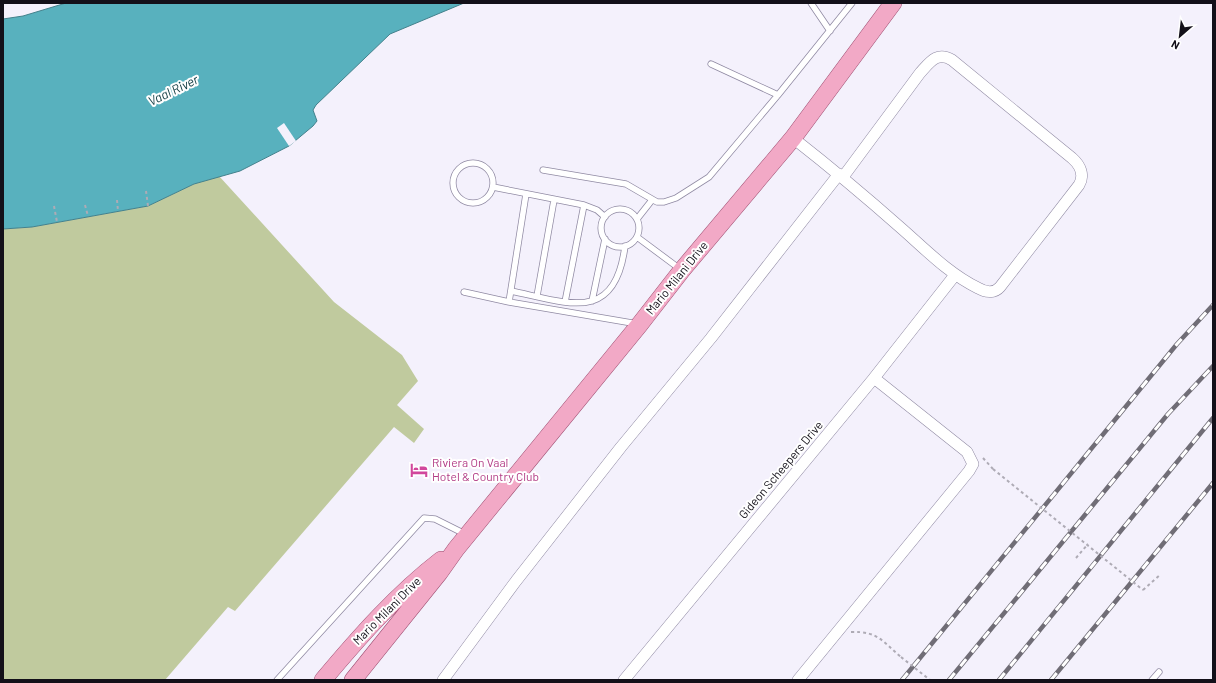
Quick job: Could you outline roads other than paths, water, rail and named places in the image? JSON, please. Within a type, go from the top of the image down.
[{"type":"main road","name":"Mario Milani Drive","points":[[353,680],[439,573],[468,534],[640,324],[682,270],[793,138],[893,3]]},
{"type":"main road","name":"Mario Milani Drive","points":[[328,675],[386,610],[428,570],[456,549]]},
{"type":"main road","points":[[328,675],[345,680]]},
{"type":"street","points":[[443,680],[521,574],[621,447],[711,338],[841,175],[920,73],[933,58],[940,56],[952,60],[1074,160],[1082,172],[1082,179],[1079,185],[998,289],[991,292],[979,289],[955,275],[841,175],[793,138]]},
{"type":"street","name":"Gideon Scheepers Drive","points":[[624,680],[874,378],[955,275]]},
{"type":"street","points":[[798,680],[969,471],[973,464],[967,452],[874,378]]},
{"type":"lane","points":[[811,3],[830,31]]},
{"type":"lane","points":[[543,170],[626,184],[640,191],[652,200],[664,202],[676,198],[709,177],[778,95],[852,3]]},
{"type":"lane","points":[[711,64],[778,95]]},
{"type":"lane","points":[[477,163],[488,169],[492,175],[493,187],[485,199],[472,203],[460,198],[453,186],[453,180],[459,168],[465,164],[477,163]]},
{"type":"lane","points":[[493,187],[584,205],[597,210],[605,217]]},
{"type":"lane","points":[[509,302],[526,194]]},
{"type":"lane","points":[[537,296],[554,200]]},
{"type":"lane","points":[[637,218],[652,200]]},
{"type":"lane","points":[[565,302],[584,205]]},
{"type":"lane","points":[[592,302],[605,239],[601,228],[605,217],[615,210],[621,209],[633,214],[637,218],[639,231],[634,241],[625,246],[617,246],[605,239]]},
{"type":"lane","points":[[637,237],[682,270]]},
{"type":"lane","points":[[511,291],[565,302],[592,302],[603,297],[616,281],[622,265],[625,246]]},
{"type":"lane","points":[[464,292],[509,302],[640,324]]},
{"type":"lane","points":[[277,680],[424,518],[435,520],[468,534]]},
{"type":"lane","points":[[1152,680],[1159,672]]},
{"type":"water","name":"Vaal River","points":[[66,3],[464,3],[390,34],[316,105],[313,110],[317,121],[313,126],[289,146],[240,171],[194,184],[148,206],[32,227],[3,229],[3,19],[23,16]]},
{"type":"railway","points":[[902,680],[1177,344],[1213,305]]},
{"type":"railway","points":[[949,680],[1168,414],[1213,366]]},
{"type":"railway","points":[[999,680],[1213,418]]},
{"type":"railway","points":[[1051,680],[1213,483]]},
{"type":"place","name":"Riviera On Vaal Hotel & Country Club","points":[[419,470]]}]
